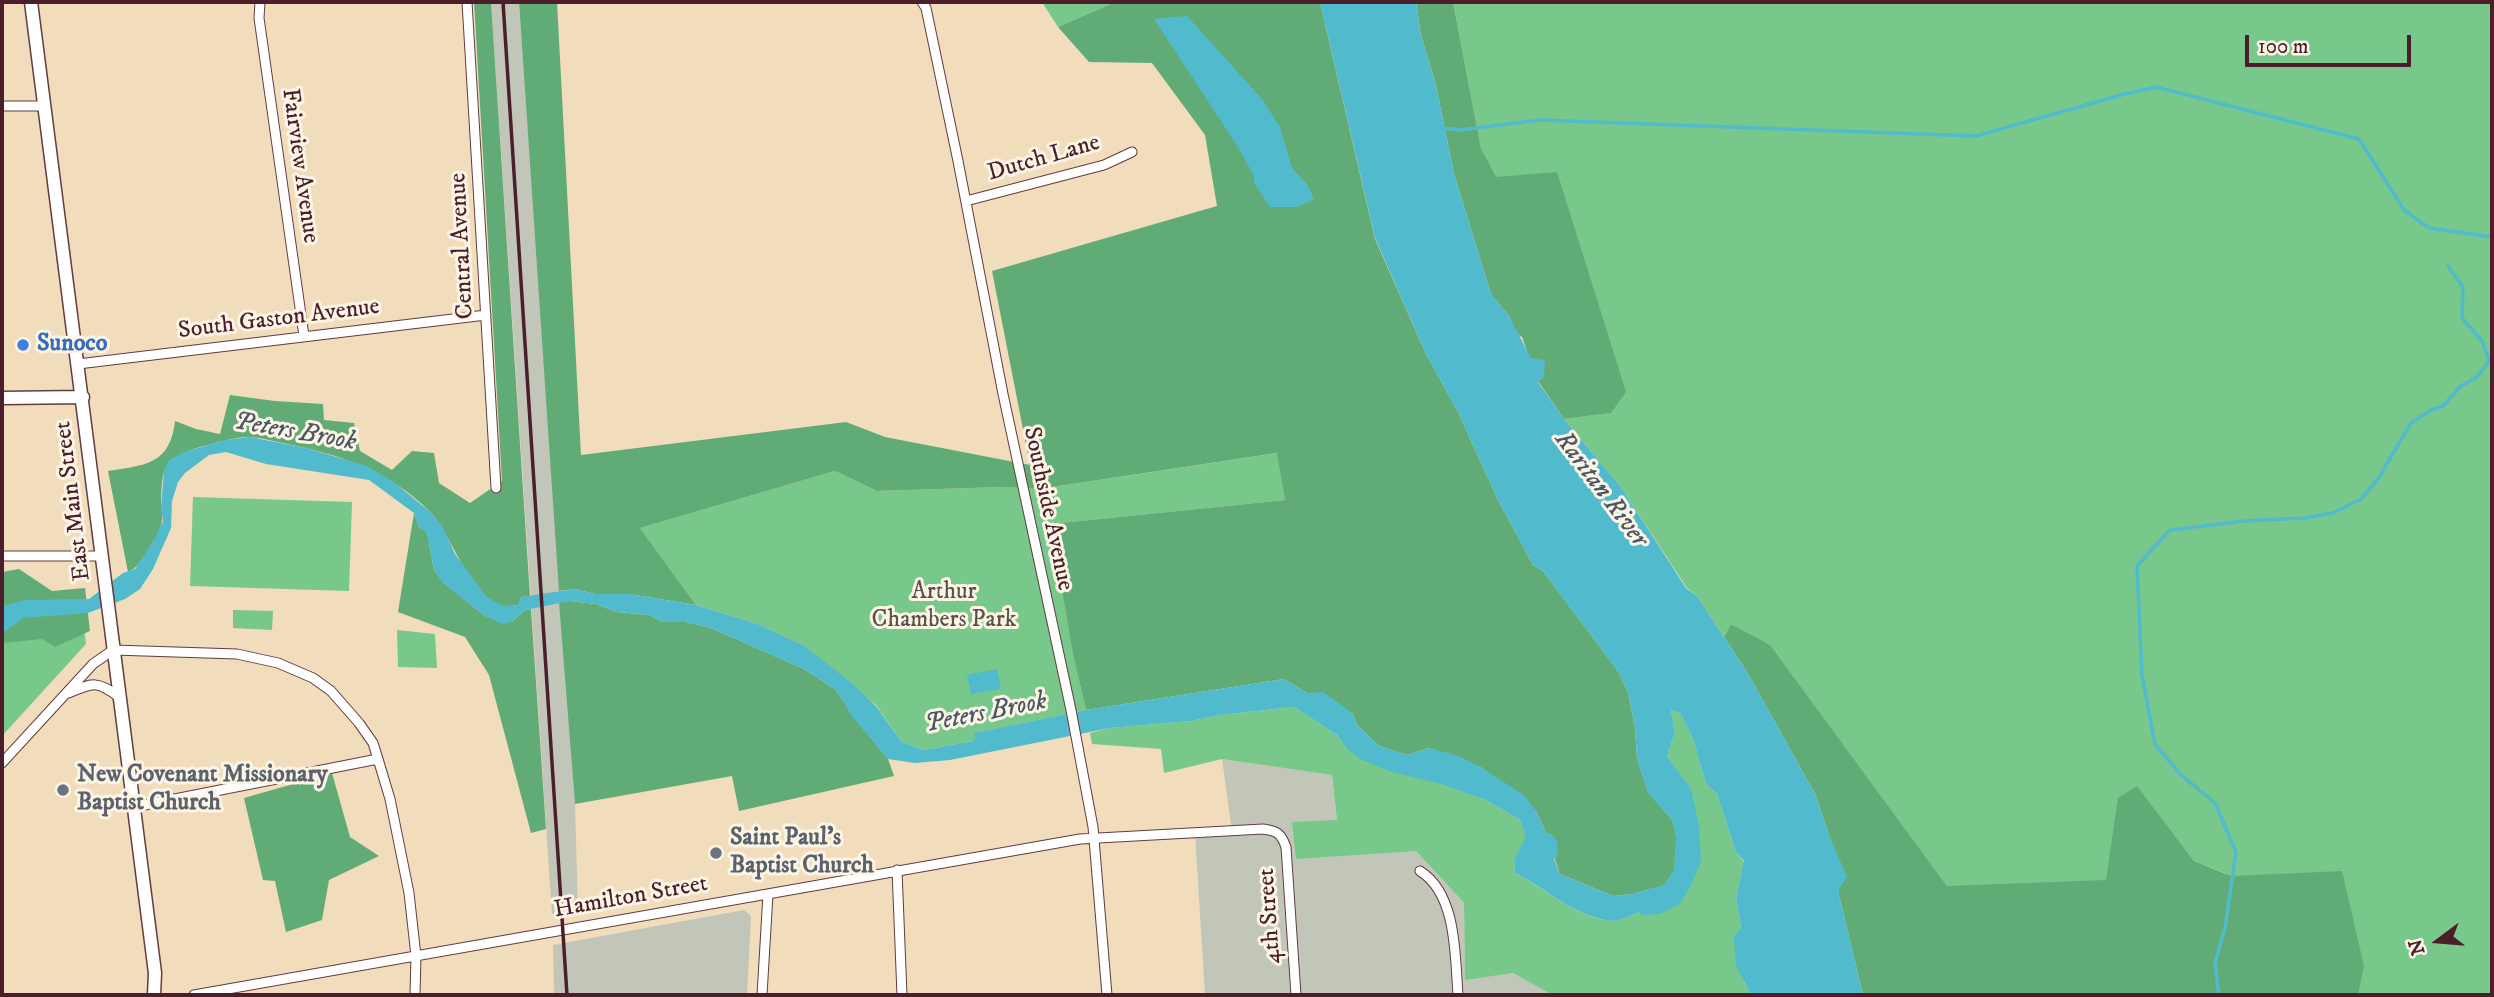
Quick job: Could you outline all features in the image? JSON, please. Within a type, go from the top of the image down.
[{"type":"street","name":"East Main Street","points":[[31,2],[155,973],[154,995]]},
{"type":"street","name":"Fairview Avenue","points":[[260,2],[259,18],[304,336]]},
{"type":"street","name":"Central Avenue","points":[[467,2],[496,488]]},
{"type":"street","name":"Southside Avenue","points":[[922,2],[931,34],[1003,394],[1077,740],[1095,838],[1107,995]]},
{"type":"street","points":[[2,106],[43,106]]},
{"type":"street","name":"Dutch Lane","points":[[966,201],[1104,165],[1132,152]]},
{"type":"street","name":"South Gaston Avenue","points":[[78,364],[486,315]]},
{"type":"street","points":[[2,398],[83,397]]},
{"type":"street","points":[[2,556],[102,556]]},
{"type":"street","points":[[2,763],[93,663],[113,650],[237,654],[278,663],[313,678],[331,691],[373,743],[390,799],[409,893],[416,956],[415,995]]},
{"type":"street","points":[[64,695],[90,684],[101,684],[119,697]]},
{"type":"street","points":[[134,807],[378,759]]},
{"type":"street","name":"Hamilton Street","points":[[194,995],[897,870],[1095,838],[1263,829],[1277,831],[1282,835]]},
{"type":"street","name":"4th Street","points":[[1282,835],[1286,847],[1296,995]]},
{"type":"street","points":[[897,870],[902,995]]},
{"type":"street","points":[[1420,871],[1429,877],[1442,894],[1453,934],[1458,995]]},
{"type":"street","points":[[762,995],[768,894]]},
{"type":"shaded area","points":[[491,2],[519,2],[575,804],[578,910],[552,914]]},
{"type":"shaded area","points":[[1222,759],[1332,775],[1337,820],[1416,851],[1464,903],[1465,979],[1514,973],[1553,995],[1205,995],[1195,834],[1232,832]]},
{"type":"shaded area","points":[[744,910],[751,916],[747,995],[554,995],[553,945]]},
{"type":"green space","points":[[474,2],[491,2],[530,596],[521,597],[519,605],[505,606],[491,601],[471,579],[430,512],[398,485],[343,459],[252,437],[235,438],[200,447],[172,460],[162,481],[160,529],[140,561],[128,572],[108,471],[144,464],[161,455],[168,447],[175,421],[220,434],[230,395],[323,404],[324,420],[354,423],[360,451],[392,470],[412,451],[434,453],[439,483],[470,503],[502,481]]},
{"type":"green space","points":[[519,2],[557,2],[581,455],[846,422],[885,437],[1030,465],[992,271],[1217,206],[1205,135],[1152,63],[1089,62],[1058,27],[1115,2],[1320,2],[1375,239],[1426,354],[1458,412],[1498,500],[1533,565],[1543,571],[1618,671],[1628,692],[1637,758],[1648,792],[1673,821],[1676,838],[1674,870],[1664,885],[1633,894],[1613,896],[1560,874],[1536,811],[1482,768],[1429,748],[1407,755],[1379,746],[1358,726],[1352,713],[1307,693],[1284,679],[1086,710],[1073,655],[1051,524],[1285,500],[1277,453],[1039,489],[1002,487],[877,491],[835,471],[640,528],[696,605],[629,594],[595,594],[575,589],[559,591]]},
{"type":"green space","points":[[1042,2],[1115,2],[1058,27]]},
{"type":"green space","points":[[1416,2],[1453,2],[1481,148],[1496,177],[1557,172],[1626,392],[1611,413],[1564,419],[1538,381],[1522,337],[1491,294],[1454,174],[1435,81],[1421,36]]},
{"type":"green space","points":[[1453,2],[2492,2],[2492,995],[1863,995],[1947,886],[1770,646],[1731,624],[1724,637],[1697,596],[1687,588],[1621,487],[1564,419],[1610,413],[1481,148]],"holes":[[[2137,787],[2194,861],[2227,874],[2107,880]]]},
{"type":"green space","name":"Arthur Chambers Park","points":[[1278,453],[1285,500],[1052,524],[1073,655],[1086,710],[976,733],[974,741],[923,750],[901,741],[876,705],[803,645],[758,624],[696,605],[640,528],[835,471],[877,491],[1002,487],[1039,489]]},
{"type":"green space","points":[[193,497],[352,502],[349,591],[190,586]]},
{"type":"green space","points":[[414,513],[419,527],[427,532],[434,570],[444,583],[485,616],[512,622],[525,610],[531,609],[546,829],[531,833],[489,675],[465,637],[398,612]]},
{"type":"green space","points":[[19,569],[52,591],[85,588],[90,631],[55,647],[42,639],[2,643],[2,572]]},
{"type":"green space","points":[[559,602],[596,604],[617,612],[649,615],[662,622],[686,622],[711,628],[804,669],[836,690],[852,715],[888,759],[894,776],[739,811],[732,776],[575,804]]},
{"type":"green space","points":[[233,610],[273,611],[272,630],[233,628]]},
{"type":"green space","points":[[82,614],[86,644],[2,736],[2,634]]},
{"type":"green space","points":[[1731,624],[1770,645],[1947,886],[2106,880],[2118,798],[2137,786],[2194,861],[2231,876],[2342,871],[2364,966],[2358,995],[1863,995],[1838,891],[1829,835],[1815,794],[1747,672],[1724,637]]},
{"type":"green space","points":[[397,630],[435,634],[437,668],[398,667]]},
{"type":"green space","points":[[1294,707],[1337,735],[1346,748],[1486,800],[1520,820],[1527,837],[1514,859],[1515,873],[1587,915],[1613,921],[1639,912],[1691,790],[1667,756],[1675,733],[1671,710],[1680,713],[1693,739],[1706,784],[1717,794],[1736,852],[1744,862],[1736,898],[1741,928],[1744,982],[1751,995],[1553,995],[1513,973],[1465,980],[1464,903],[1416,851],[1296,859],[1292,822],[1337,820],[1332,775],[1222,759],[1164,773],[1161,749],[1092,744],[1090,733],[1110,728],[1191,721]]},
{"type":"green space","points":[[332,773],[350,837],[379,856],[329,880],[322,920],[286,932],[275,881],[263,880],[244,798]]},
{"type":"water","name":"Raritan River","points":[[1320,2],[1416,2],[1421,36],[1435,81],[1454,174],[1491,294],[1509,316],[1531,358],[1545,360],[1544,377],[1538,382],[1564,419],[1621,487],[1686,588],[1697,596],[1747,672],[1815,794],[1847,877],[1838,891],[1863,995],[1751,995],[1736,966],[1734,937],[1741,928],[1736,898],[1744,861],[1736,852],[1717,794],[1706,784],[1693,739],[1680,713],[1671,710],[1675,733],[1667,756],[1691,789],[1699,826],[1701,862],[1680,904],[1660,914],[1642,915],[1639,912],[1613,921],[1599,919],[1574,909],[1515,873],[1514,859],[1526,837],[1520,820],[1486,800],[1441,784],[1392,772],[1362,760],[1346,748],[1337,735],[1294,707],[1191,721],[1110,728],[950,760],[915,763],[888,759],[851,715],[836,690],[804,669],[711,628],[686,622],[662,622],[649,615],[617,612],[596,604],[570,601],[525,610],[512,622],[503,624],[485,616],[443,583],[434,570],[427,533],[419,527],[414,513],[369,480],[266,464],[226,452],[209,455],[185,473],[178,482],[172,501],[171,528],[153,569],[140,589],[125,599],[88,613],[23,618],[2,634],[2,606],[26,600],[89,599],[123,573],[135,569],[163,521],[161,507],[164,471],[169,460],[184,452],[226,440],[250,437],[306,448],[367,466],[395,483],[429,511],[443,527],[455,554],[487,597],[503,606],[519,605],[521,597],[575,589],[595,594],[629,594],[696,605],[758,624],[803,645],[876,706],[901,741],[923,750],[974,741],[975,733],[1086,710],[1284,679],[1307,693],[1323,692],[1352,713],[1358,726],[1379,746],[1407,755],[1429,748],[1459,756],[1525,796],[1536,811],[1546,833],[1550,833],[1557,841],[1558,856],[1554,859],[1560,874],[1613,896],[1633,894],[1664,885],[1674,870],[1676,837],[1673,821],[1648,793],[1637,758],[1628,692],[1618,671],[1543,571],[1533,565],[1498,500],[1458,412],[1426,354],[1375,238]]},
{"type":"water","points":[[1187,16],[1262,99],[1280,127],[1292,168],[1307,184],[1314,199],[1297,207],[1270,207],[1254,183],[1254,176],[1236,144],[1154,19]]},
{"type":"water","points":[[997,669],[1001,689],[971,694],[967,675]]},
{"type":"waterway","points":[[1441,128],[1461,130],[1539,120],[1976,136],[2156,87],[2359,139],[2404,210],[2429,228],[2492,237]]},
{"type":"waterway","points":[[2219,995],[2215,963],[2225,928],[2236,852],[2215,803],[2180,774],[2155,744],[2142,675],[2137,566],[2170,530],[2244,521],[2304,518],[2333,513],[2361,499],[2378,479],[2411,423],[2443,406],[2461,386],[2477,377],[2489,361],[2482,341],[2462,318],[2463,287],[2448,266]]},
{"type":"railway","points":[[503,2],[567,995]]},
{"type":"place","name":"Sunoco","points":[[23,345]]},
{"type":"place","name":"New Covenant Missionary Baptist Church","points":[[63,790]]},
{"type":"place","name":"Saint Paul's Baptist Church","points":[[716,853]]},
{"type":"water label","name":"Peters Brook","points":[[295,433]]},
{"type":"water label","name":"Peters Brook","points":[[986,714]]}]
